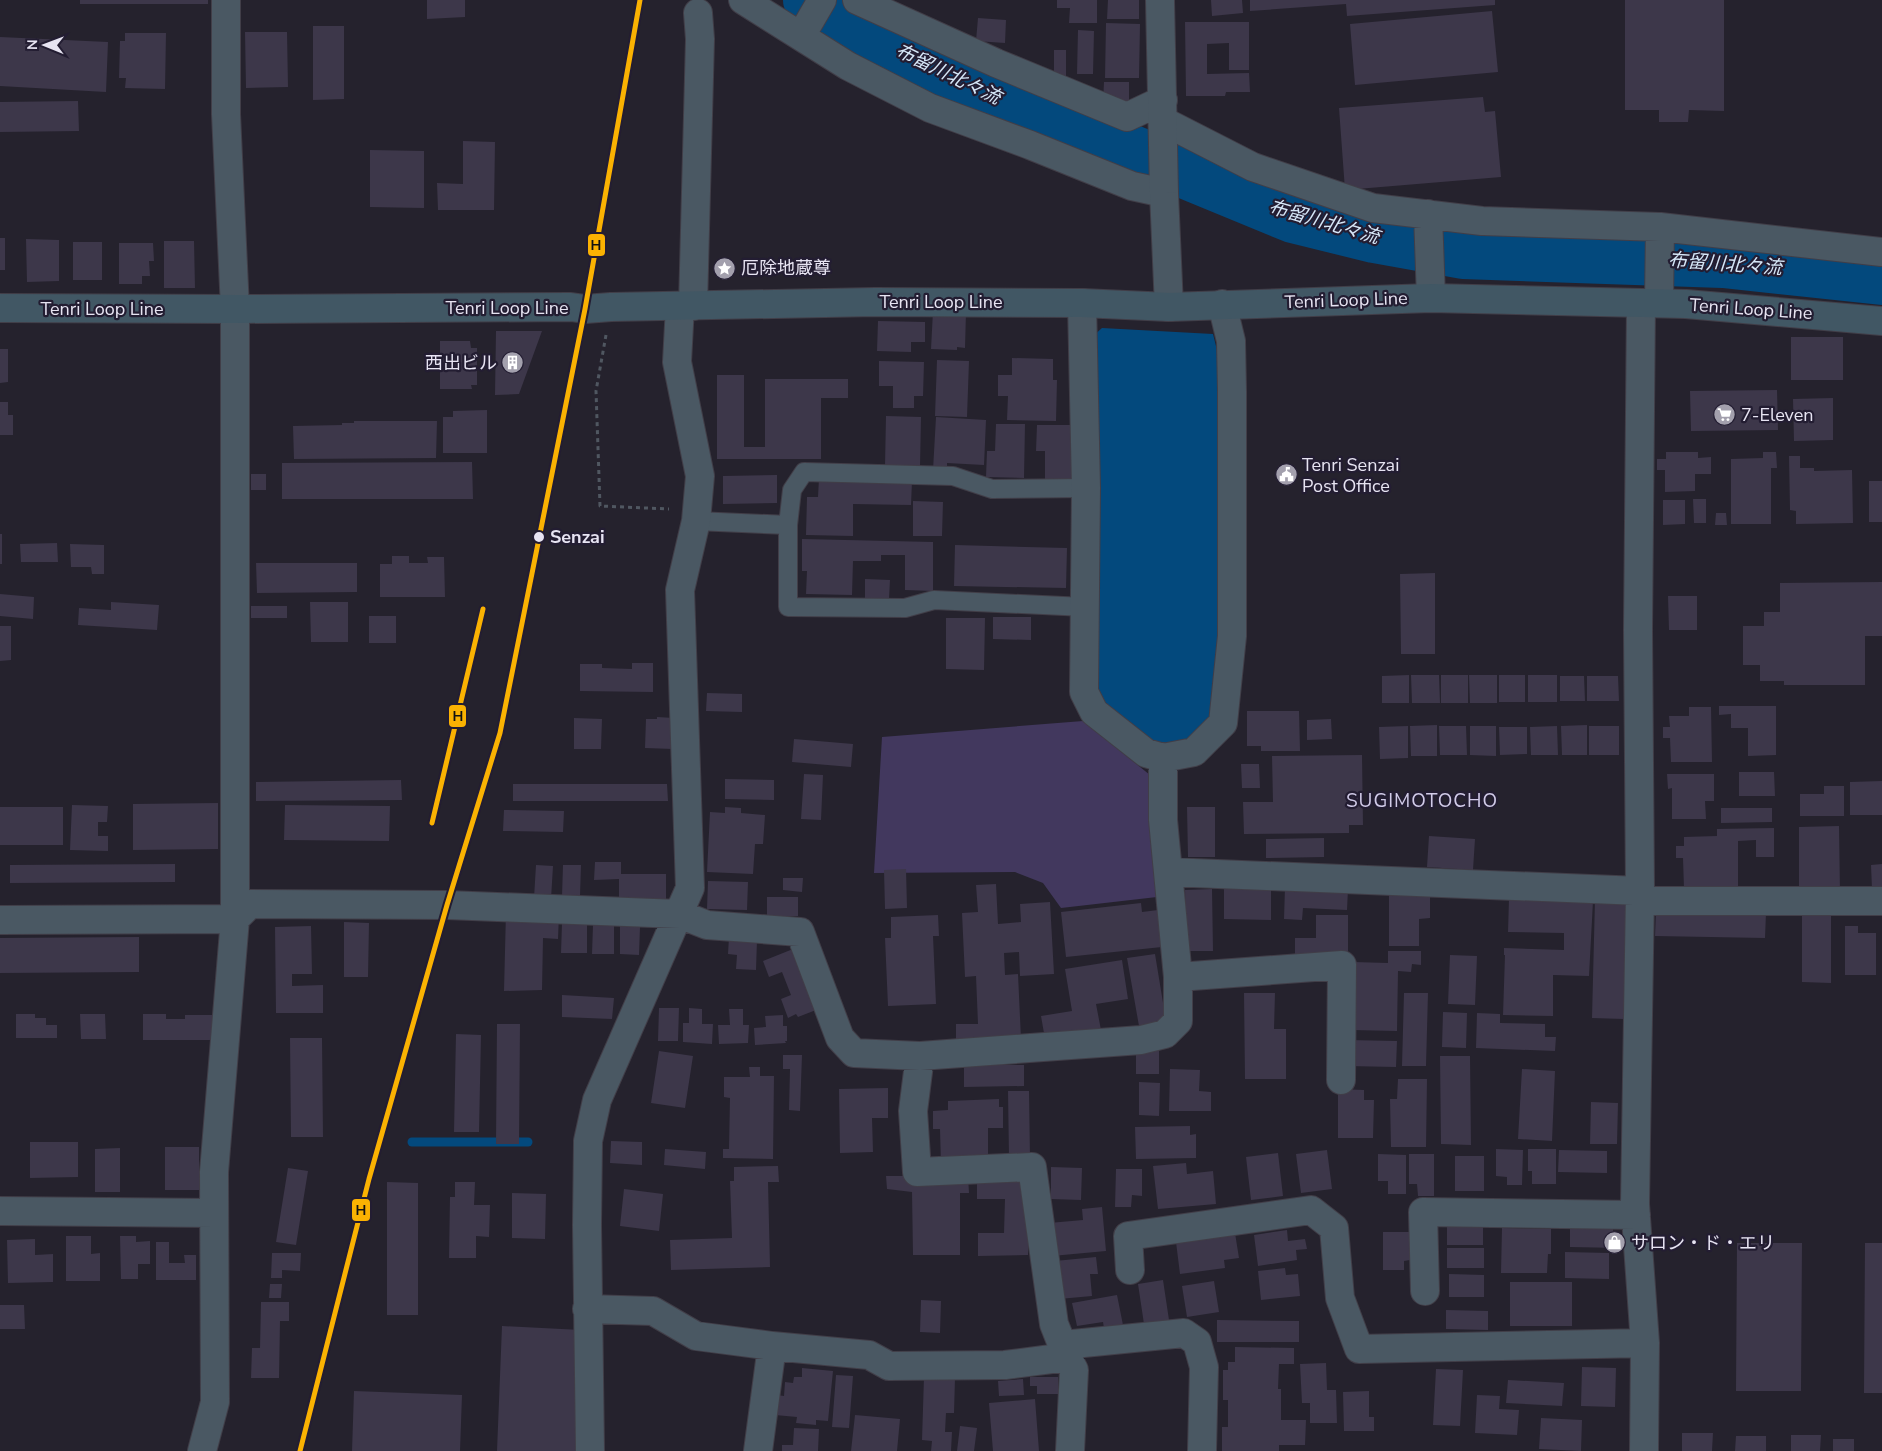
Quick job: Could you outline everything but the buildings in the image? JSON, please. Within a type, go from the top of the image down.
[{"type":"main road","name":"Tenri Loop Line","points":[[0,308],[571,307],[585,309],[875,302],[1082,303],[1169,307],[1431,298],[1650,303],[1882,320]]},
{"type":"street","points":[[202,1451],[215,1402],[214,1172],[235,919],[235,309],[226,114],[226,0]]},
{"type":"street","points":[[743,0],[848,66],[930,108],[1030,145],[1132,186],[1164,193]]},
{"type":"street","points":[[801,36],[822,0]]},
{"type":"street","points":[[857,0],[996,63],[1127,116],[1163,116],[1253,167],[1373,208],[1482,221],[1660,227],[1882,252]]},
{"type":"street","points":[[1160,0],[1164,193],[1169,307]]},
{"type":"street","points":[[590,1451],[587,1309],[588,1141],[597,1100],[690,888],[680,590],[696,516],[700,476],[677,362],[686,306],[700,39],[698,13]]},
{"type":"street","points":[[1428,214],[1431,298]]},
{"type":"street","points":[[1644,1451],[1645,1343],[1636,1215],[1640,896],[1638,630],[1650,303],[1660,227]]},
{"type":"street","points":[[1082,303],[1086,488],[1084,692],[1094,712],[1146,753],[1162,758],[1194,752],[1223,722],[1232,636],[1232,391],[1231,341],[1222,304]]},
{"type":"street","points":[[0,920],[235,919],[250,904],[447,905],[679,914],[707,925],[800,932],[840,1038],[854,1053],[920,1056],[1141,1040],[1165,1034],[1178,1021],[1178,977],[1163,820],[1162,758]]},
{"type":"street","points":[[1169,872],[1640,896],[1882,901]]},
{"type":"street","points":[[1178,977],[1342,965],[1341,1080]]},
{"type":"street","points":[[920,1056],[913,1111],[917,1172],[1032,1167],[1054,1324],[1074,1370],[1070,1451]]},
{"type":"street","points":[[1130,1270],[1128,1236],[1311,1210],[1334,1228],[1340,1298],[1359,1349],[1645,1343]]},
{"type":"street","points":[[0,1211],[214,1213]]},
{"type":"street","points":[[1425,1291],[1423,1212],[1636,1215]]},
{"type":"street","points":[[587,1309],[653,1311],[696,1336],[772,1346],[869,1355],[889,1366],[1004,1365],[1065,1351],[1184,1333],[1196,1342],[1204,1368],[1202,1451]]},
{"type":"street","points":[[758,1451],[772,1346]]},
{"type":"lane","points":[[1086,488],[992,489],[953,476],[804,472],[792,490],[788,525],[788,607],[905,608],[934,600],[1086,607]]},
{"type":"lane","points":[[696,516],[788,525]]},
{"type":"path","points":[[611,307],[596,391],[600,506],[696,516]]},
{"type":"shaded area","points":[[1083,721],[1150,775],[1157,897],[1061,908],[1043,883],[1015,872],[874,873],[882,737]]},
{"type":"water","points":[[1102,328],[1213,334],[1225,382],[1223,630],[1212,716],[1189,743],[1158,746],[1107,710],[1096,695],[1092,337]]},
{"type":"waterway","name":"布留川北々流","points":[[809,0],[850,26],[968,88],[1118,145],[1293,217],[1374,237],[1463,253],[1723,262],[1882,279]]},
{"type":"waterway","points":[[412,1142],[528,1142]]},
{"type":"transit line","name":"H","points":[[300,1451],[369,1179],[447,905],[500,733],[585,309],[640,0]]},
{"type":"transit line","name":"H","points":[[432,823],[483,609]]},
{"type":"place","name":"厄除地蔵尊","points":[[725,268]]},
{"type":"place","name":"西出ビル","points":[[513,363]]},
{"type":"place","name":"7-Eleven","points":[[1725,415]]},
{"type":"place","name":"Tenri Senzai Post Office","points":[[1286,475]]},
{"type":"place","name":"Senzai","points":[[539,537]]},
{"type":"place","name":"サロン・ド・エリ","points":[[1615,1243]]},
{"type":"district","name":"SUGIMOTOCHO","points":[[1422,801]]}]
